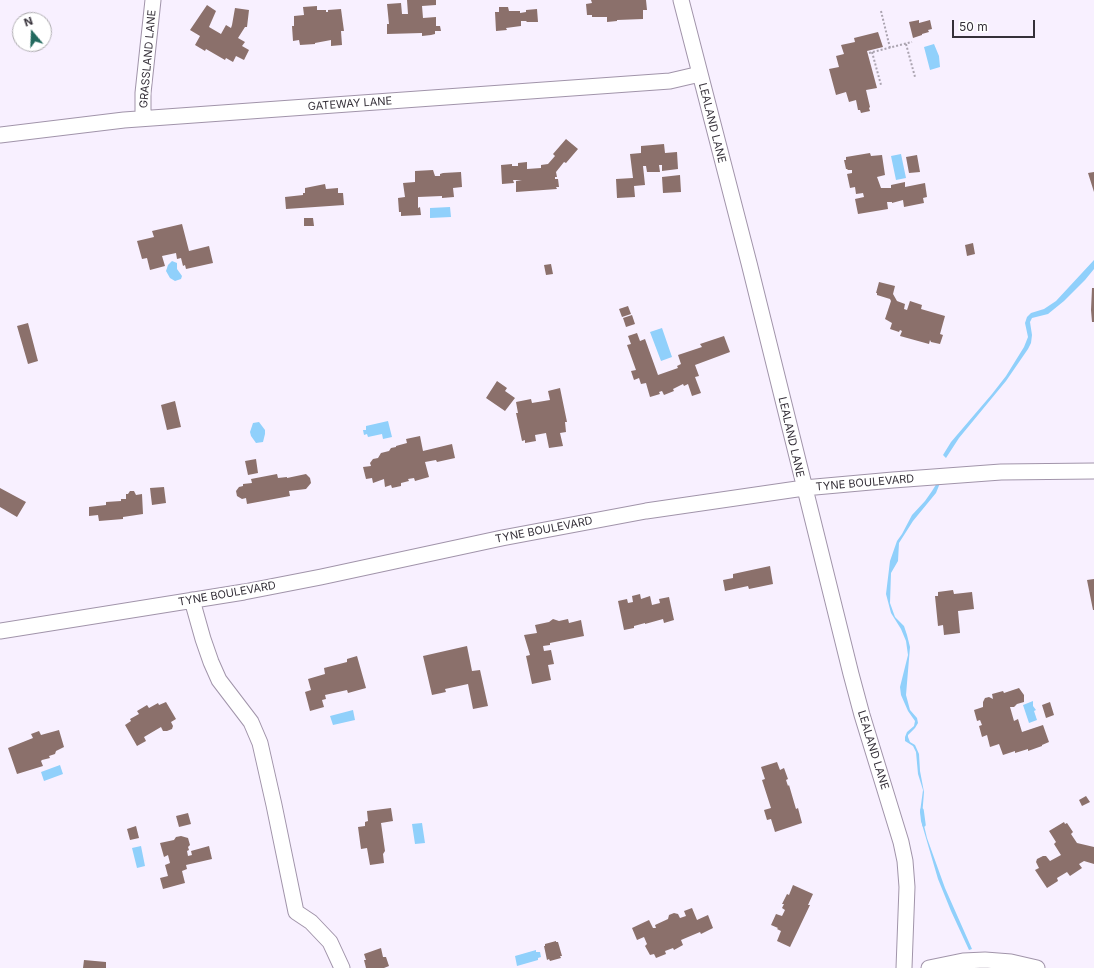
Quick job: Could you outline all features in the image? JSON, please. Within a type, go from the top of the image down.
[{"type":"street","name":"GRASSLAND LANE","points":[[143,118],[143,93],[152,0]]},
{"type":"street","name":"LEALAND LANE","points":[[681,0],[749,263],[804,488],[862,715],[902,846],[907,887],[904,968]]},
{"type":"street","name":"GATEWAY LANE","points":[[0,136],[143,118],[670,81],[700,74]]},
{"type":"street","name":"TYNE BOULEVARD","points":[[0,631],[192,600],[320,577],[466,546],[653,510],[804,488],[994,472],[1094,471]]},
{"type":"street","points":[[192,600],[203,639],[217,674],[229,694],[251,722],[260,743],[296,912],[311,922],[330,942],[342,968]]},
{"type":"street","points":[[928,968],[963,961],[985,960],[1011,962],[1037,968]]},
{"type":"path","points":[[881,12],[890,48]]},
{"type":"path","points":[[869,53],[912,42]]},
{"type":"path","points":[[906,44],[915,77]]},
{"type":"path","points":[[872,52],[881,85]]},
{"type":"water","points":[[934,44],[939,56],[940,67],[930,70],[924,47]]},
{"type":"water","points":[[901,154],[906,178],[896,180],[891,156]]},
{"type":"water","points":[[450,207],[451,217],[430,218],[430,208]]},
{"type":"water","points":[[1094,260],[1094,269],[1064,301],[1048,314],[1032,318],[1030,322],[1032,335],[1031,343],[1028,349],[1006,381],[959,438],[946,458],[943,455],[951,442],[1006,376],[1024,347],[1028,337],[1025,323],[1027,317],[1031,313],[1044,309],[1056,301]]},
{"type":"water","points":[[172,261],[177,263],[177,269],[182,276],[181,279],[175,281],[170,278],[166,271],[168,265]]},
{"type":"water","points":[[662,328],[672,357],[661,361],[650,332]]},
{"type":"water","points":[[388,421],[392,437],[383,439],[382,434],[368,437],[367,434],[364,435],[363,430],[366,430],[366,426]]},
{"type":"water","points":[[259,422],[265,430],[265,434],[263,442],[256,443],[250,432],[253,423]]},
{"type":"water","points":[[937,483],[940,483],[936,493],[913,521],[899,543],[898,561],[891,573],[890,603],[895,617],[904,626],[910,647],[906,695],[910,710],[917,718],[918,723],[908,737],[910,742],[915,745],[919,754],[920,771],[924,792],[922,817],[927,838],[945,888],[972,949],[969,950],[938,879],[921,821],[920,812],[923,790],[918,774],[916,752],[913,746],[905,741],[907,732],[914,726],[915,721],[908,711],[901,695],[900,687],[908,655],[906,641],[901,629],[891,613],[886,594],[890,561],[897,541],[912,515],[925,501]]},
{"type":"water","points":[[1033,701],[1037,720],[1029,723],[1023,705]]},
{"type":"water","points":[[353,710],[355,720],[333,725],[330,716]]},
{"type":"water","points":[[60,765],[63,774],[44,781],[41,772]]},
{"type":"water","points":[[422,823],[425,843],[415,844],[412,824]]},
{"type":"water","points":[[141,846],[145,866],[137,868],[132,848]]},
{"type":"water","points":[[536,950],[536,952],[540,952],[541,957],[538,958],[538,960],[517,966],[515,956]]},
{"type":"building","points":[[407,0],[436,0],[436,5],[422,6],[423,18],[436,17],[436,26],[440,26],[441,31],[435,31],[435,34],[422,36],[422,33],[387,34],[387,24],[389,24],[387,4],[401,3],[402,14],[408,14]]},
{"type":"building","points":[[591,0],[646,0],[647,10],[643,10],[643,19],[607,22],[607,17],[592,17],[592,15],[587,15],[586,4],[592,3]]},
{"type":"building","points":[[207,5],[216,11],[209,27],[221,34],[226,25],[231,28],[235,8],[249,10],[247,27],[245,27],[238,38],[245,42],[242,46],[249,50],[244,60],[236,56],[233,62],[226,58],[225,60],[206,49],[205,51],[195,45],[200,36],[190,30]]},
{"type":"building","points":[[317,6],[317,10],[326,10],[326,12],[328,12],[328,10],[341,9],[344,31],[341,31],[342,45],[331,46],[331,40],[315,44],[300,45],[299,40],[293,41],[292,26],[294,26],[294,16],[304,15],[303,7]]},
{"type":"building","points":[[499,7],[508,7],[509,11],[520,11],[520,13],[526,12],[526,10],[537,9],[538,22],[521,21],[521,26],[496,31],[495,12],[499,12]]},
{"type":"building","points":[[919,20],[919,23],[930,20],[932,29],[928,30],[929,32],[913,38],[909,22]]},
{"type":"building","points":[[878,32],[883,47],[867,51],[877,88],[866,90],[870,111],[861,113],[860,110],[858,110],[856,100],[849,102],[846,92],[836,95],[829,69],[839,67],[836,56],[844,54],[841,45],[855,42],[854,38]]},
{"type":"building","points":[[566,139],[578,149],[556,172],[557,177],[555,177],[555,179],[558,179],[559,187],[556,187],[557,189],[516,192],[516,181],[522,180],[513,180],[514,183],[502,184],[501,165],[512,164],[512,166],[518,166],[518,163],[527,162],[527,169],[541,168],[541,165],[548,164],[555,156],[553,154]]},
{"type":"building","points":[[664,144],[665,153],[677,152],[678,169],[662,171],[662,165],[659,165],[660,172],[647,172],[646,166],[643,166],[645,185],[634,186],[635,197],[617,198],[616,179],[633,178],[630,154],[641,153],[641,146]]},
{"type":"building","points":[[870,153],[871,156],[882,155],[885,175],[877,177],[881,188],[891,188],[891,185],[905,182],[905,187],[925,183],[927,197],[923,198],[924,203],[904,207],[903,200],[892,203],[887,202],[888,209],[858,214],[855,199],[864,197],[863,193],[856,194],[855,187],[850,188],[847,174],[852,173],[852,170],[846,169],[844,160],[846,160],[846,157]]},
{"type":"building","points":[[917,155],[920,172],[909,173],[906,157]]},
{"type":"building","points":[[433,170],[435,176],[440,176],[440,174],[443,173],[461,172],[462,187],[453,188],[454,197],[418,197],[418,208],[420,207],[421,215],[401,216],[401,212],[399,212],[398,198],[405,197],[403,183],[415,182],[415,171]]},
{"type":"building","points":[[1094,172],[1094,192],[1088,173]]},
{"type":"building","points":[[680,175],[681,192],[663,193],[662,177]]},
{"type":"building","points":[[325,184],[326,189],[338,188],[338,193],[343,193],[344,205],[286,209],[285,197],[303,195],[303,193],[305,193],[305,188]]},
{"type":"building","points":[[304,218],[313,218],[314,226],[304,226]]},
{"type":"building","points":[[182,224],[189,251],[209,246],[213,263],[186,269],[185,265],[183,266],[181,258],[177,259],[176,253],[162,256],[165,266],[150,270],[147,258],[142,259],[137,241],[154,237],[152,231]]},
{"type":"building","points":[[973,243],[975,254],[967,256],[965,245]]},
{"type":"building","points":[[551,264],[553,274],[546,275],[544,265]]},
{"type":"building","points":[[879,282],[895,286],[893,294],[897,301],[905,304],[904,309],[907,310],[910,301],[922,305],[921,309],[945,316],[940,334],[943,335],[940,344],[931,342],[930,340],[929,344],[900,336],[902,331],[900,330],[899,332],[890,329],[892,323],[885,319],[891,301],[890,299],[877,295],[876,293]]},
{"type":"building","points":[[1092,288],[1094,288],[1094,322],[1092,322],[1091,310]]},
{"type":"building","points":[[628,306],[631,314],[622,317],[619,309]]},
{"type":"building","points":[[632,315],[635,324],[626,327],[623,318]]},
{"type":"building","points":[[28,323],[38,361],[28,364],[17,326]]},
{"type":"building","points":[[637,333],[640,341],[645,339],[658,375],[678,368],[677,366],[681,364],[678,355],[702,347],[700,344],[724,336],[730,352],[695,365],[699,376],[695,377],[701,393],[692,396],[688,384],[684,386],[683,384],[673,389],[674,391],[664,395],[662,391],[659,392],[660,394],[650,397],[646,383],[641,384],[639,378],[634,380],[631,371],[636,370],[627,345],[631,344],[628,336]]},
{"type":"building","points":[[497,381],[507,388],[505,391],[515,398],[505,411],[486,398]]},
{"type":"building","points":[[560,388],[567,422],[565,422],[566,432],[560,433],[563,446],[549,448],[546,433],[535,435],[536,441],[525,443],[525,440],[522,441],[516,413],[518,413],[516,402],[531,399],[532,403],[550,400],[548,391]]},
{"type":"building","points":[[175,401],[181,427],[167,430],[161,405]]},
{"type":"building","points":[[420,436],[423,451],[452,444],[455,458],[437,462],[436,460],[425,462],[429,477],[415,481],[414,478],[408,479],[409,481],[401,483],[401,486],[392,488],[391,485],[385,487],[384,479],[373,483],[372,478],[366,479],[363,467],[371,466],[370,463],[373,459],[378,458],[381,453],[389,451],[391,448],[407,443],[406,439]]},
{"type":"building","points":[[256,459],[258,473],[248,475],[245,461]]},
{"type":"building","points":[[277,474],[278,478],[287,478],[306,474],[310,478],[311,483],[306,489],[289,491],[290,496],[247,504],[246,498],[242,499],[237,496],[236,491],[239,487],[243,486],[243,484],[252,483],[251,479]]},
{"type":"building","points":[[164,487],[166,503],[152,505],[150,488]]},
{"type":"building","points":[[0,488],[26,502],[17,517],[0,507]]},
{"type":"building","points":[[130,491],[134,491],[136,495],[142,494],[143,514],[123,517],[123,519],[99,521],[98,515],[89,516],[89,507],[106,505],[106,502],[121,501],[121,499],[126,499],[126,494]]},
{"type":"building","points":[[770,566],[773,584],[749,589],[748,586],[725,591],[723,580],[733,578],[733,574]]},
{"type":"building","points":[[1094,579],[1094,610],[1093,610],[1087,580]]},
{"type":"building","points":[[953,590],[954,594],[972,592],[974,609],[958,611],[960,633],[944,635],[943,625],[938,626],[935,596],[938,596],[938,592]]},
{"type":"building","points":[[640,594],[641,599],[650,596],[652,605],[660,603],[659,599],[669,597],[674,620],[664,623],[663,619],[624,630],[618,601],[627,599],[628,603],[633,602],[632,596]]},
{"type":"building","points":[[553,619],[559,621],[568,619],[569,623],[581,620],[584,636],[550,643],[550,645],[543,646],[544,651],[551,650],[554,664],[548,665],[551,680],[532,684],[526,656],[530,655],[524,635],[537,633],[535,625],[549,622]]},
{"type":"building","points":[[467,646],[472,671],[480,670],[488,706],[473,709],[468,684],[445,689],[446,692],[432,695],[423,656]]},
{"type":"building","points":[[357,656],[366,688],[348,693],[347,690],[325,695],[326,699],[322,700],[324,707],[310,711],[305,692],[311,690],[308,679],[325,674],[324,668],[347,662],[347,659]]},
{"type":"building","points":[[1019,688],[1024,695],[1024,702],[1017,704],[1014,707],[1010,707],[1014,721],[1018,719],[1022,732],[1043,725],[1049,742],[1028,751],[1028,749],[1015,753],[1015,751],[1003,755],[999,744],[990,747],[987,735],[982,737],[979,726],[982,725],[980,720],[977,721],[974,710],[983,707],[985,698],[989,697],[993,699],[992,694],[1003,691],[1004,693]]},
{"type":"building","points":[[166,702],[176,719],[171,722],[173,726],[172,729],[163,731],[161,727],[144,737],[146,741],[137,746],[125,725],[131,721],[130,719],[139,714],[137,711],[147,705],[149,708],[158,703],[159,705]]},
{"type":"building","points":[[1050,702],[1054,715],[1046,718],[1042,705]]},
{"type":"building","points":[[59,730],[64,747],[56,751],[55,754],[49,756],[50,758],[42,760],[43,766],[17,774],[8,748],[33,738],[31,734],[39,731],[41,735]]},
{"type":"building","points":[[777,762],[780,770],[784,768],[788,779],[786,780],[788,786],[789,785],[796,809],[798,808],[802,823],[775,832],[771,819],[767,820],[764,810],[771,808],[762,780],[765,779],[761,767]]},
{"type":"building","points":[[1086,796],[1090,802],[1082,806],[1079,800]]},
{"type":"building","points":[[391,808],[393,821],[381,823],[385,851],[383,854],[384,863],[370,865],[367,848],[361,849],[358,827],[365,826],[365,822],[368,821],[367,811]]},
{"type":"building","points":[[188,813],[191,824],[179,827],[176,816]]},
{"type":"building","points":[[1064,822],[1065,824],[1067,823],[1073,832],[1071,834],[1077,843],[1094,847],[1094,864],[1084,861],[1079,864],[1082,868],[1070,876],[1067,872],[1057,878],[1058,881],[1047,888],[1035,870],[1039,868],[1036,862],[1037,859],[1043,856],[1046,856],[1050,861],[1061,855],[1054,844],[1056,842],[1049,831]]},
{"type":"building","points":[[136,826],[139,838],[130,840],[127,829]]},
{"type":"building","points":[[181,836],[188,838],[190,845],[188,847],[189,850],[187,851],[188,856],[192,855],[191,851],[209,846],[212,859],[186,865],[187,869],[182,871],[185,883],[163,889],[160,878],[168,876],[165,865],[170,863],[168,855],[164,857],[160,843],[174,840],[176,837]]},
{"type":"building","points":[[793,885],[813,894],[808,905],[810,905],[790,947],[777,941],[781,931],[771,925],[776,914],[782,916],[785,910],[782,908],[784,904],[782,904],[787,894],[789,895]]},
{"type":"building","points":[[692,908],[697,920],[708,915],[713,928],[701,934],[700,932],[681,940],[683,945],[674,950],[673,948],[665,951],[666,954],[656,958],[654,954],[650,955],[645,946],[647,944],[644,937],[637,940],[632,928],[649,920],[653,928],[656,928],[655,925],[668,919],[669,915],[674,913],[678,914],[680,918],[686,916],[684,911]]},
{"type":"building","points":[[556,941],[558,942],[562,956],[560,956],[561,958],[550,961],[549,959],[547,960],[544,946],[545,944]]},
{"type":"building","points":[[381,948],[383,957],[386,957],[389,966],[384,968],[366,968],[364,954]]},
{"type":"building","points":[[84,960],[106,962],[106,968],[83,968]]},
{"type":"waterway","points":[[922,810],[924,825]]}]
